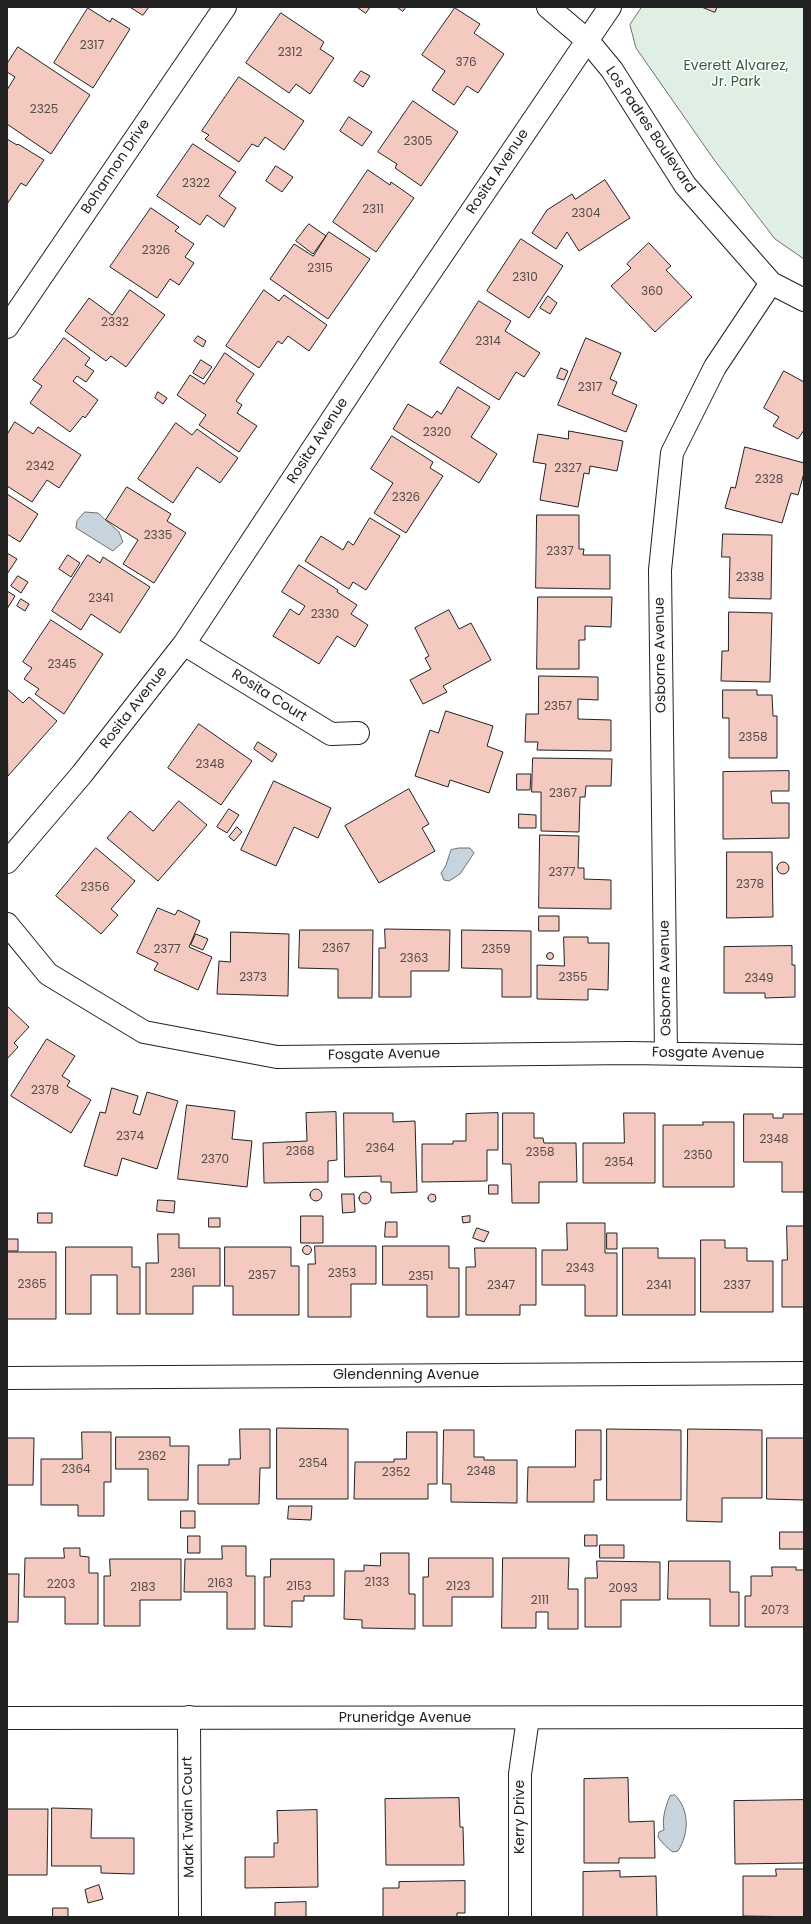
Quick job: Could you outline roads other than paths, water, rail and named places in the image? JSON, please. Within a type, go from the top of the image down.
[{"type":"street","name":"Bohannon Drive","points":[[7,327],[225,7]]},
{"type":"street","name":"Los Padres Boulevard","points":[[548,7],[588,41],[612,70],[685,185],[771,283],[804,300]]},
{"type":"street","name":"Rosita Avenue","points":[[7,862],[82,774],[184,644],[389,333],[610,7]]},
{"type":"street","name":"Osborne Avenue","points":[[666,1053],[660,570],[672,453],[715,367],[771,283]]},
{"type":"street","name":"Rosita Court","points":[[184,644],[331,734],[358,733]]},
{"type":"street","name":"Fosgate Avenue","points":[[7,924],[48,974],[144,1032],[277,1057],[666,1053],[804,1056]]},
{"type":"street","name":"Glendenning Avenue","points":[[7,1378],[804,1372]]},
{"type":"street","name":"Mark Twain Court","points":[[188,1717],[190,1917]]},
{"type":"street","name":"Pruneridge Avenue","points":[[7,1718],[804,1717]]},
{"type":"street","name":"Kerry Drive","points":[[520,1917],[520,1774],[528,1718]]},
{"type":"park label","name":"Everett Alvarez, Jr. Park","points":[[736,74]]}]
